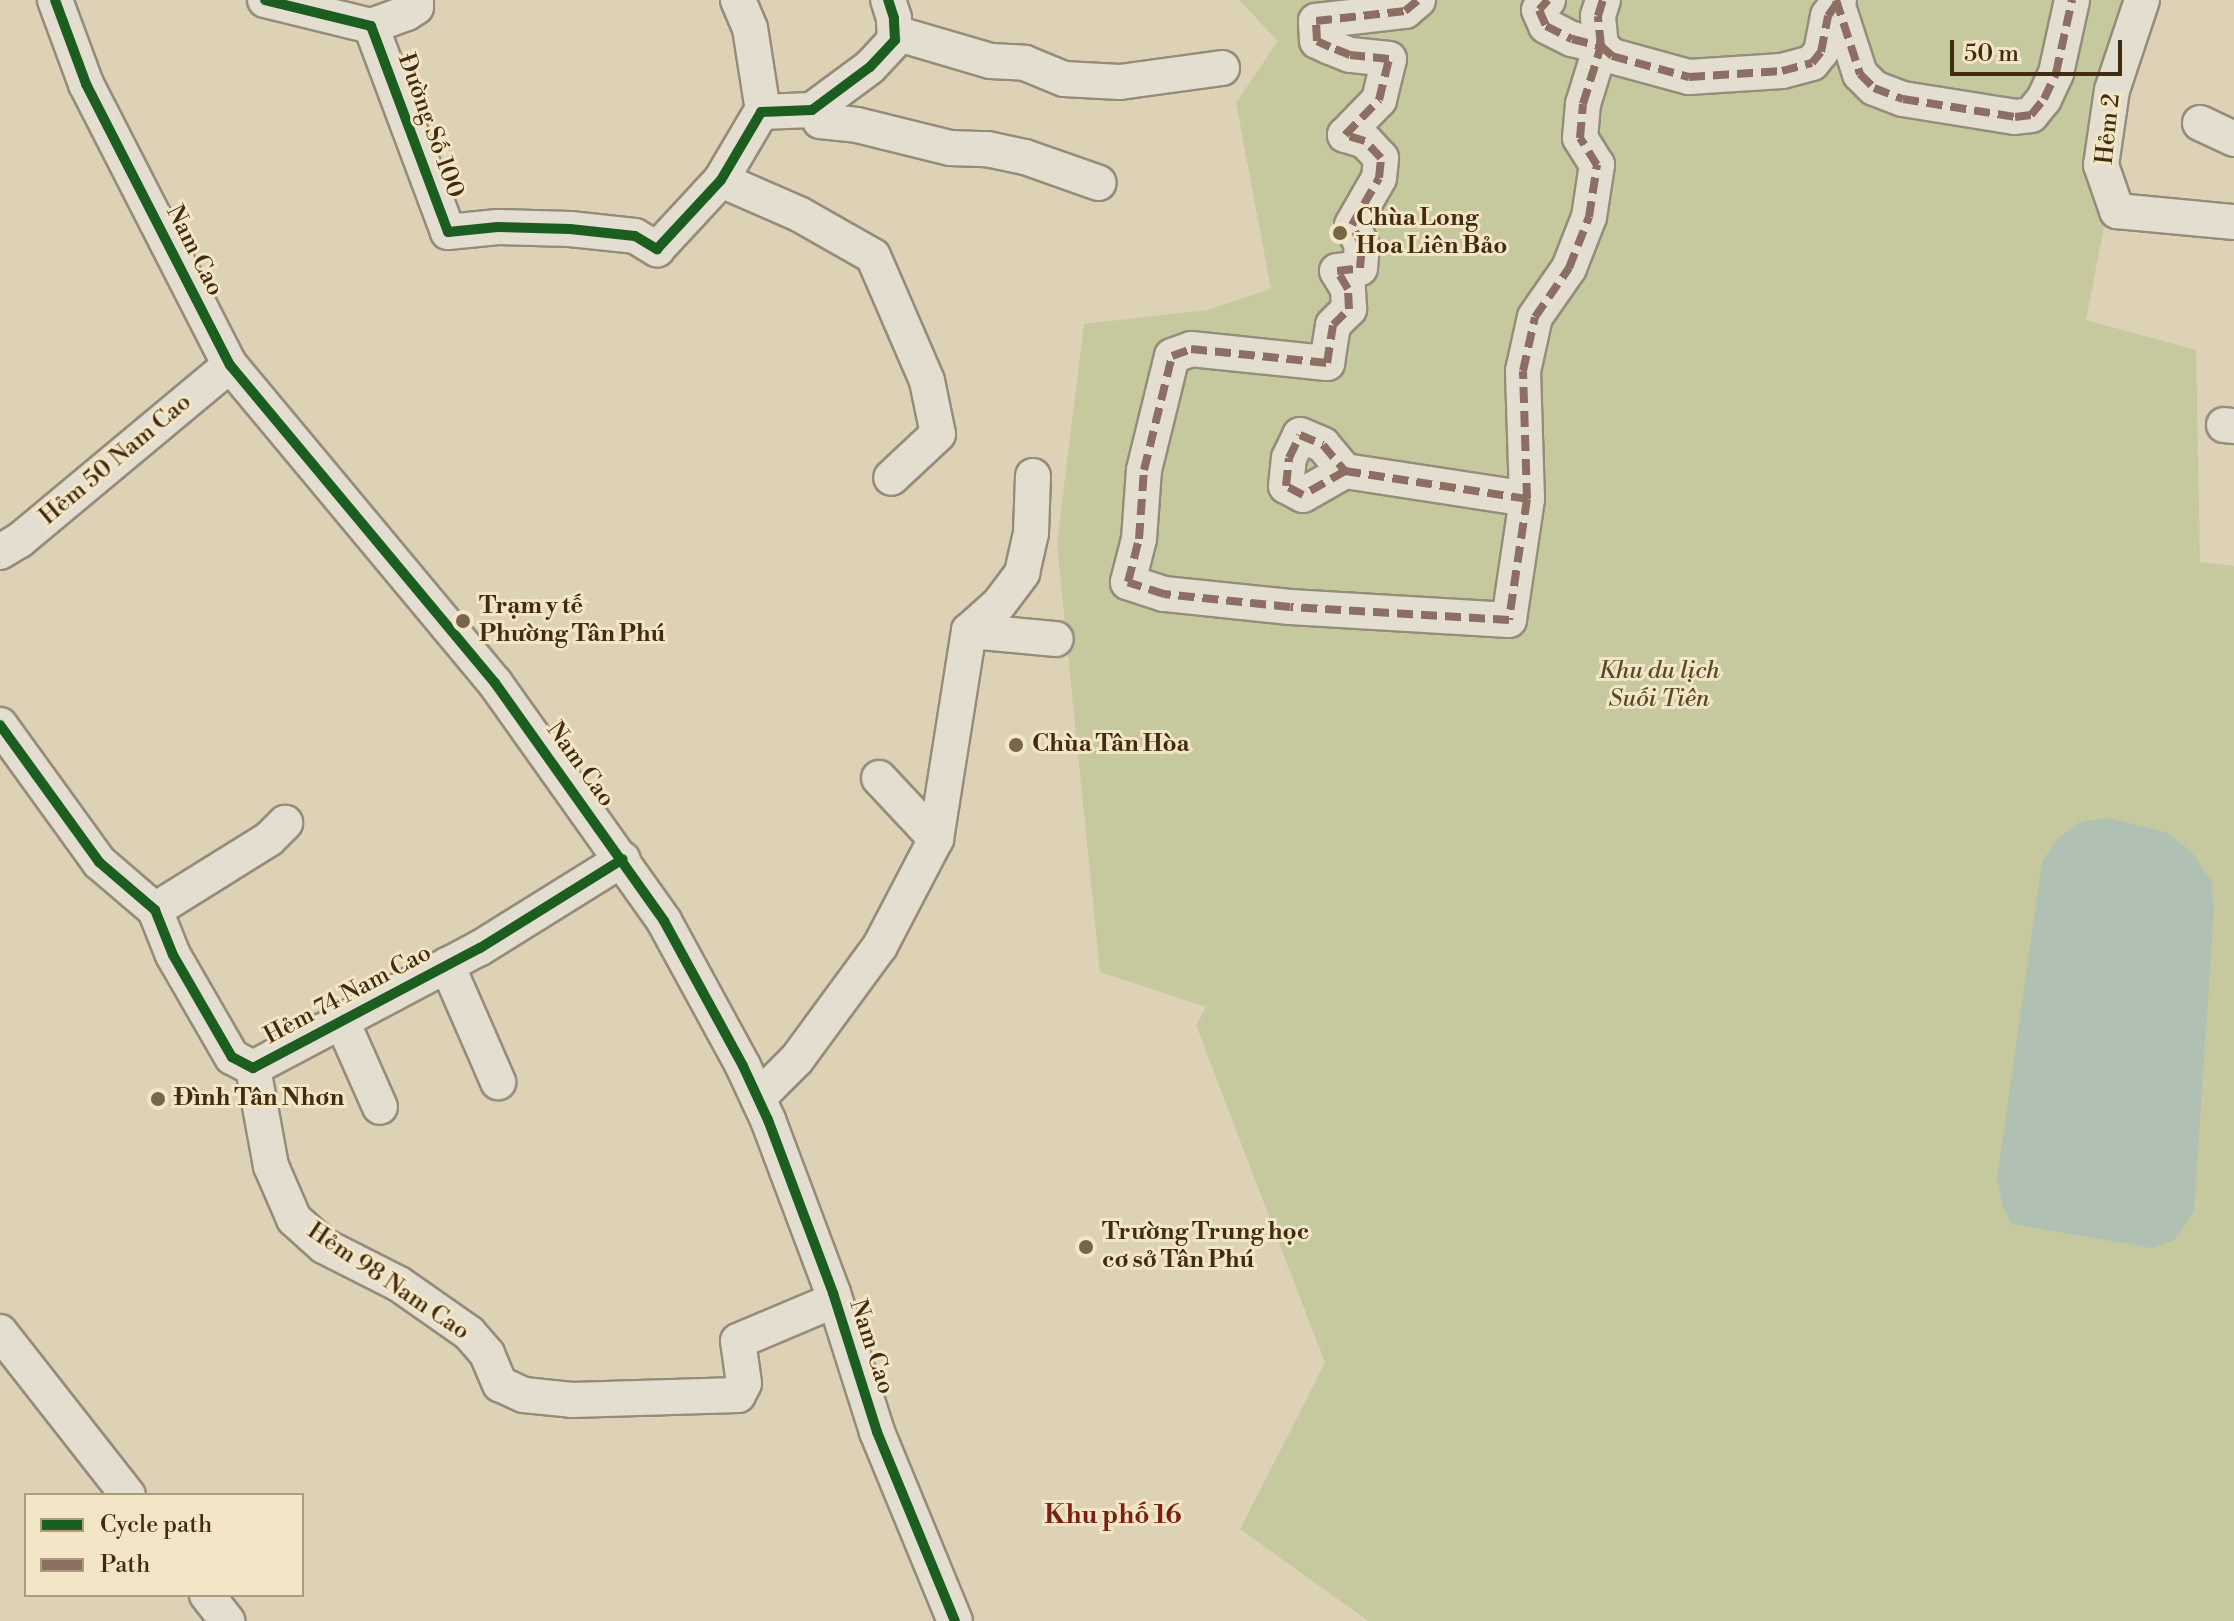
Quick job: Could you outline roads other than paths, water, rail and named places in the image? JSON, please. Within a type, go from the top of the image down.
[{"type":"street","name":"Nam Cao","points":[[55,0],[86,84],[230,365],[495,683],[623,859],[664,921],[758,1098],[835,1300],[877,1432],[955,1621]]},
{"type":"street","points":[[265,0],[371,26],[414,10],[416,0]]},
{"type":"street","points":[[738,0],[750,28],[763,111],[721,180],[812,221],[873,256],[927,381],[938,434],[891,478]]},
{"type":"street","points":[[816,116],[895,40],[894,18],[888,0]]},
{"type":"street","points":[[1418,0],[1405,11],[1316,21],[1317,41],[1350,55],[1389,59],[1379,100],[1345,135],[1365,141],[1381,158],[1379,178],[1352,225],[1362,246],[1360,268],[1337,271],[1348,289],[1349,309],[1333,325],[1327,363],[1191,349],[1172,356],[1144,470],[1139,539],[1128,582],[1164,594],[1290,607],[1509,620],[1527,499],[1523,371],[1535,317],[1569,268],[1589,217],[1597,165],[1580,138],[1583,104],[1601,46],[1598,16],[1603,0]]},
{"type":"street","points":[[1548,0],[1539,10],[1546,26],[1572,39],[1601,46],[1612,56],[1689,77],[1782,71],[1812,63],[1821,52],[1828,16],[1838,1]]},
{"type":"street","points":[[1838,1],[1860,74],[1874,88],[1903,99],[2015,117],[2031,115],[2044,99],[2056,73],[2072,0]]},
{"type":"street","name":"Hẻm 2","points":[[2142,0],[2112,90],[2101,165],[2117,211],[2234,222]]},
{"type":"street","name":"Đường Số 100","points":[[371,26],[448,232],[498,227],[570,229],[635,236],[657,249],[721,180]]},
{"type":"street","points":[[895,33],[991,61],[1025,63],[1064,79],[1120,82],[1222,68]]},
{"type":"street","points":[[763,111],[816,116],[950,148],[987,149],[1038,161],[1099,183]]},
{"type":"street","points":[[2200,123],[2234,139]]},
{"type":"street","name":"Hẻm 50 Nam Cao","points":[[0,552],[20,540],[230,365]]},
{"type":"street","points":[[1345,471],[1527,499]]},
{"type":"street","points":[[758,1098],[797,1059],[880,946],[936,839],[969,631],[999,604],[1022,573],[1031,533],[1033,476]]},
{"type":"street","points":[[969,631],[1056,639]]},
{"type":"street","points":[[0,725],[99,862],[155,910],[269,839],[285,823]]},
{"type":"street","points":[[879,778],[936,839]]},
{"type":"street","name":"Hẻm 74 Nam Cao","points":[[155,910],[173,955],[232,1057],[253,1068],[447,965],[623,859]]},
{"type":"street","points":[[447,965],[498,1082]]},
{"type":"street","points":[[341,1019],[380,1107]]},
{"type":"street","name":"Hẻm 98 Nam Cao","points":[[253,1068],[271,1166],[294,1219],[324,1246],[388,1277],[469,1333],[487,1354],[500,1384],[524,1395],[572,1400],[738,1395],[744,1383],[738,1341],[835,1300]]},
{"type":"street","points":[[0,1332],[126,1493]]},
{"type":"street","points":[[209,1597],[227,1621]]},
{"type":"place","name":"Chùa Long Hoa Liên Bảo","points":[[1340,233]]},
{"type":"place","name":"Trạm y tế Phường Tân Phú","points":[[463,621]]},
{"type":"place","name":"Chùa Tân Hòa","points":[[1016,745]]},
{"type":"place","name":"Đình Tân Nhơn","points":[[158,1099]]},
{"type":"place","name":"Trường Trung học cơ sở Tân Phú","points":[[1086,1247]]},
{"type":"district","name":"Khu phố 16","points":[[1113,1516]]},
{"type":"park label","name":"Khu du lịch Suối Tiên","points":[[1659,686]]}]
